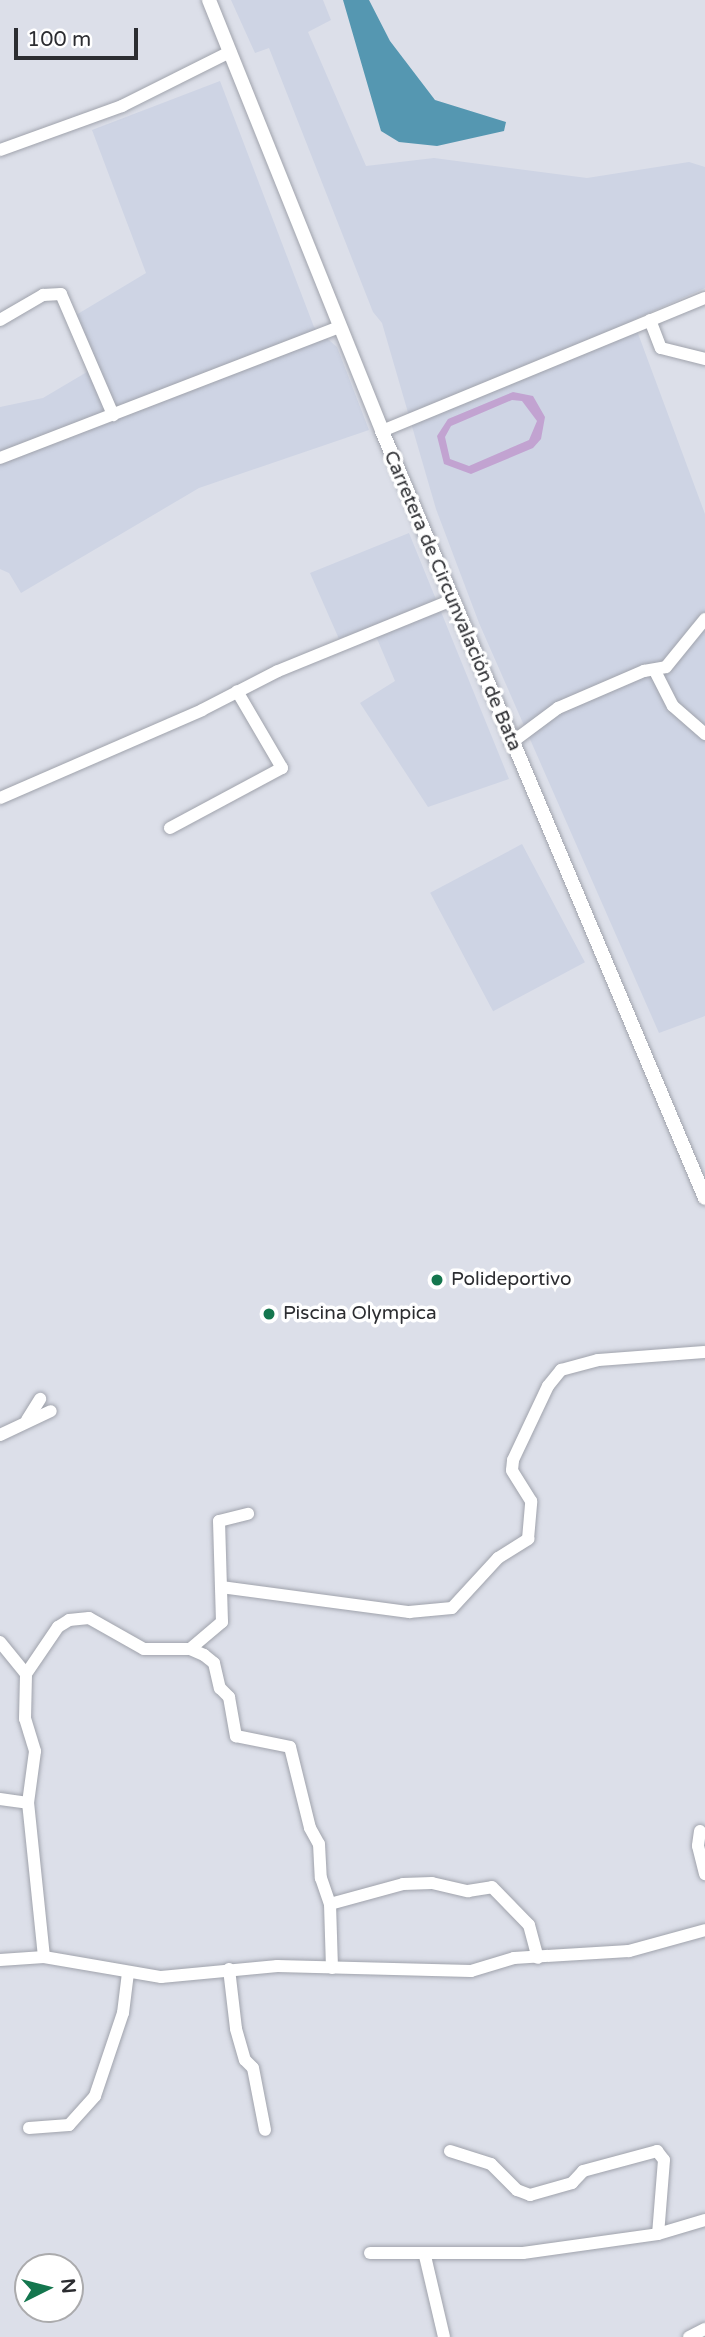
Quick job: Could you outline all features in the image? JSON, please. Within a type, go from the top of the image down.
[{"type":"main road","name":"Carretera de Circunvalación de Bata","points":[[209,0],[511,743],[705,1198]]},
{"type":"street","points":[[0,150],[122,106],[230,52]]},
{"type":"street","points":[[0,320],[43,295],[61,294],[113,415]]},
{"type":"street","points":[[382,431],[705,298]]},
{"type":"street","points":[[650,320],[661,348],[705,359]]},
{"type":"street","points":[[0,458],[340,327]]},
{"type":"street","points":[[0,798],[237,691],[452,600]]},
{"type":"street","points":[[511,743],[558,709],[644,671],[666,667],[705,619]]},
{"type":"street","points":[[654,671],[673,706],[705,734]]},
{"type":"street","points":[[170,828],[220,805],[282,768],[237,691]]},
{"type":"street","points":[[221,1587],[409,1612],[452,1608],[498,1558],[528,1539],[531,1501],[512,1470],[513,1460],[548,1386],[561,1370],[598,1360],[705,1352]]},
{"type":"street","points":[[26,1420],[40,1399]]},
{"type":"street","points":[[0,1435],[26,1420],[51,1411]]},
{"type":"street","points":[[190,1649],[221,1625],[219,1521],[248,1514]]},
{"type":"street","points":[[44,1958],[28,1803],[34,1751],[25,1719],[26,1674],[58,1627],[78,1618],[89,1618],[144,1649],[190,1649],[214,1663],[220,1688],[229,1697],[236,1736],[290,1747],[310,1828],[319,1844],[330,1904],[332,1968]]},
{"type":"street","points":[[0,1642],[26,1674]]},
{"type":"street","points":[[0,1799],[28,1803]]},
{"type":"street","points":[[700,1831],[698,1846],[705,1874]]},
{"type":"street","points":[[330,1904],[403,1884],[432,1883],[468,1891],[492,1887],[528,1925],[538,1958]]},
{"type":"street","points":[[0,1960],[44,1958],[161,1977],[229,1969],[332,1968],[394,1971],[437,1966],[471,1970],[514,1958],[629,1951],[705,1930]]},
{"type":"street","points":[[229,1969],[236,2029],[244,2060],[253,2068],[265,2130]]},
{"type":"street","points":[[29,2128],[69,2125],[95,2096],[123,2013],[128,1973]]},
{"type":"street","points":[[450,2151],[491,2164],[517,2190],[530,2195],[572,2183],[583,2171],[657,2151],[664,2160],[658,2234]]},
{"type":"street","points":[[370,2253],[425,2256],[523,2253],[658,2234],[705,2220]]},
{"type":"street","points":[[425,2256],[444,2337]]},
{"type":"street","points":[[689,2337],[705,2329]]},
{"type":"shaded area","points":[[231,0],[323,0],[331,20],[308,32],[366,166],[434,158],[587,178],[689,162],[705,167],[705,288],[633,320],[705,514],[705,1016],[659,1033],[479,623],[436,509],[382,323],[373,312],[269,48],[255,53]]},
{"type":"shaded area","points":[[220,81],[314,327],[337,347],[369,430],[199,488],[21,593],[9,573],[0,569],[0,407],[43,398],[97,366],[76,315],[146,273],[92,130]]},
{"type":"shaded area","points":[[513,392],[533,396],[545,417],[541,439],[533,448],[471,474],[444,464],[437,436],[448,419]],"holes":[[[512,400],[522,401],[537,421],[529,440],[469,466],[450,459],[445,437],[451,426]]]},
{"type":"shaded area","points":[[409,533],[509,779],[428,807],[360,703],[395,681],[372,627],[339,639],[310,573]]},
{"type":"shaded area","points":[[522,844],[585,962],[493,1011],[430,893]]},
{"type":"water","points":[[343,0],[369,0],[390,41],[435,100],[506,122],[504,131],[437,146],[399,142],[381,131]]},
{"type":"place","name":"Polideportivo","points":[[437,1280]]},
{"type":"place","name":"Piscina Olympica","points":[[269,1314]]}]
